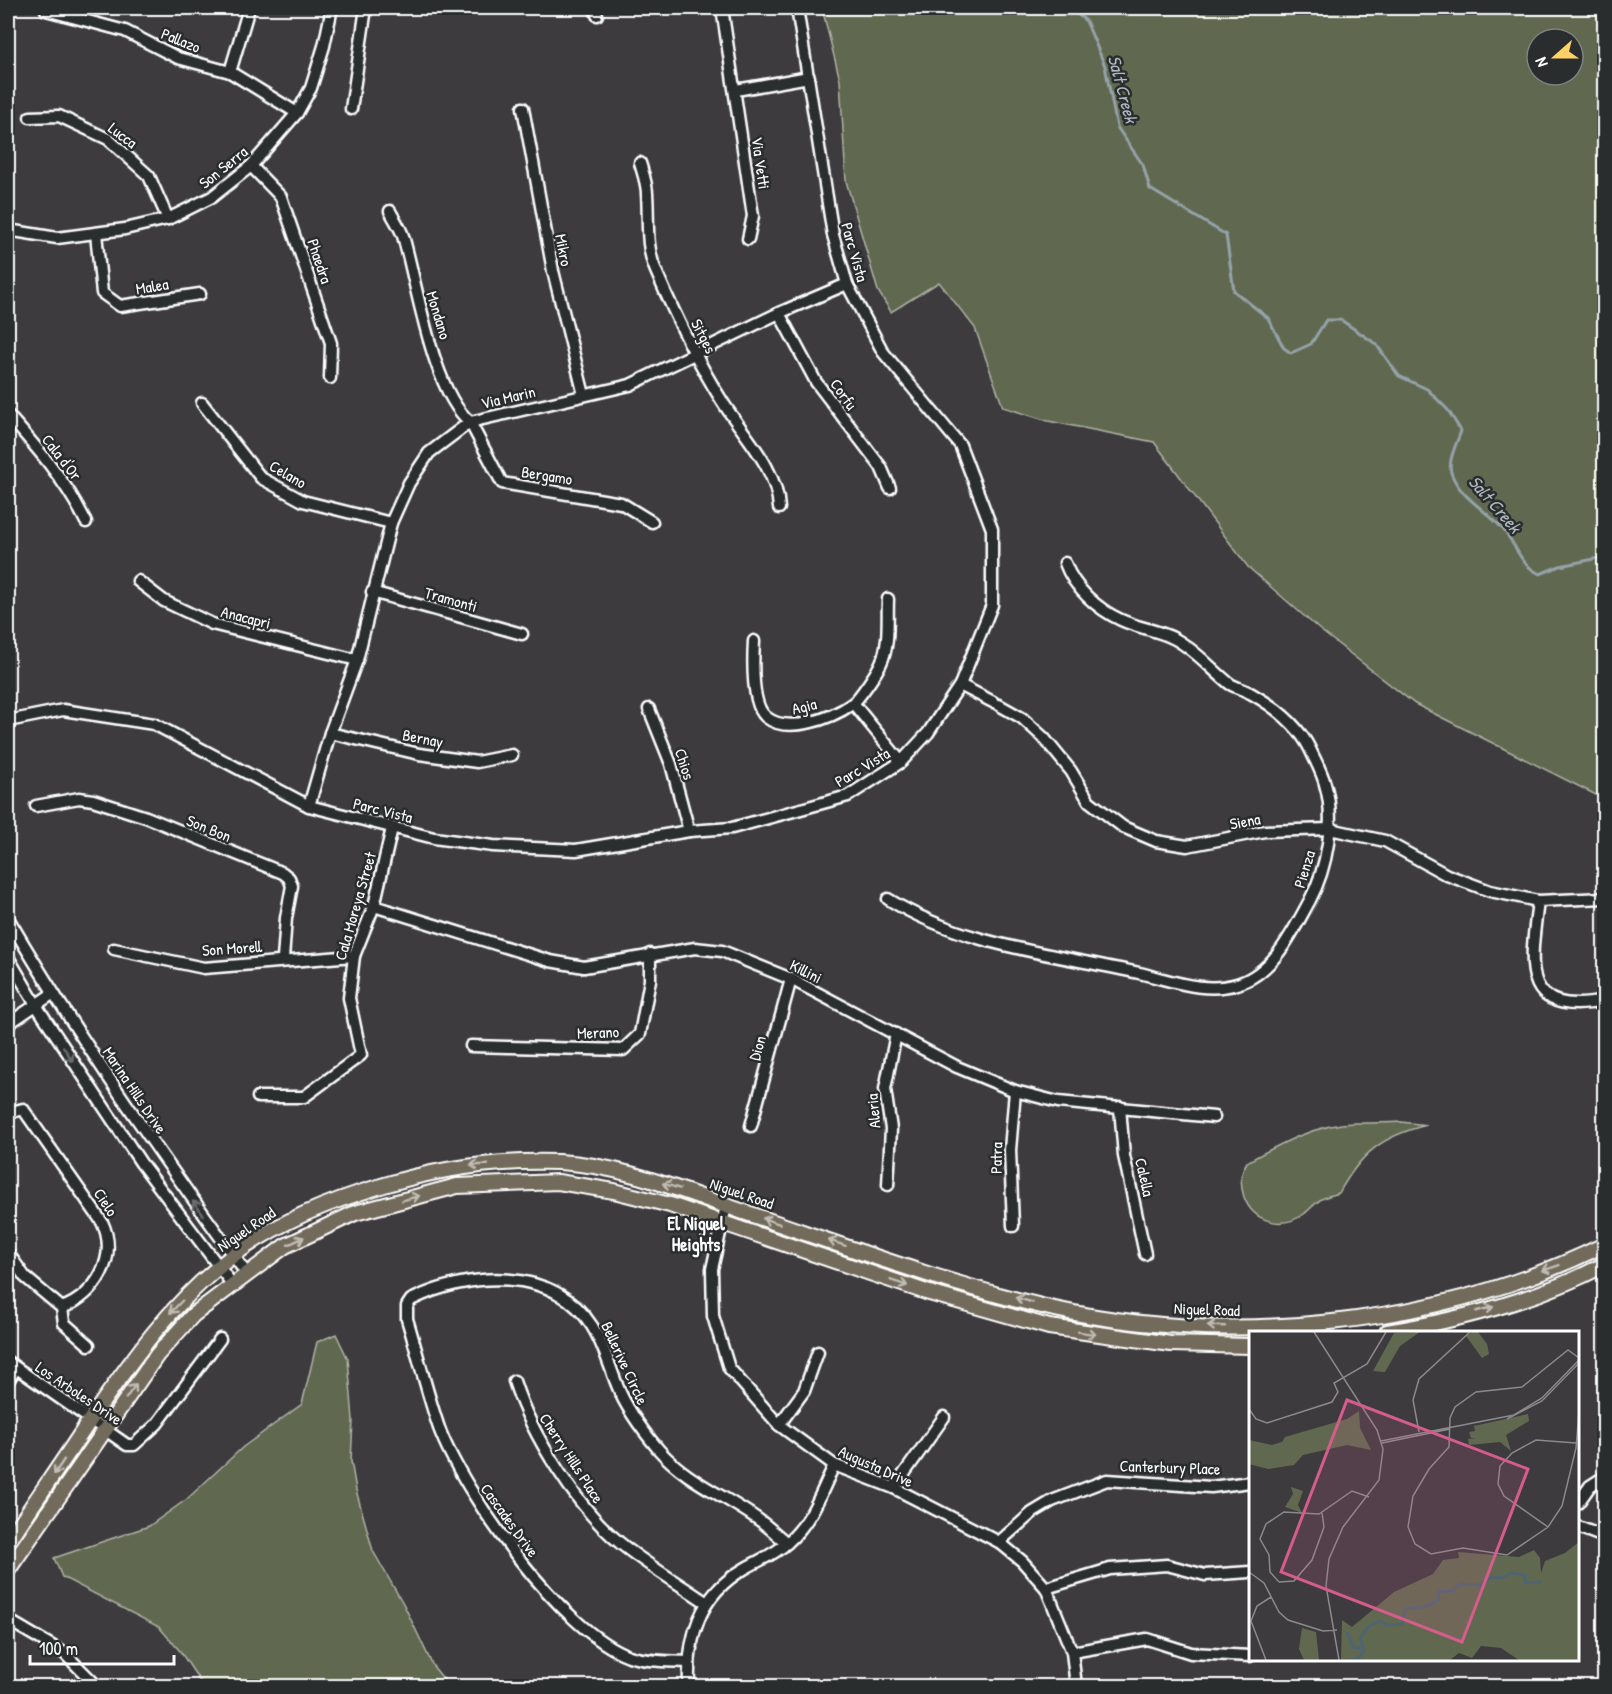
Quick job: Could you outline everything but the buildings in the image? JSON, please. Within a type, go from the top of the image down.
[{"type":"main road","name":"Niguel Road","points":[[9,1540],[148,1336],[189,1293],[234,1255],[279,1225],[334,1200],[411,1177],[459,1166],[561,1162],[617,1171],[673,1186],[726,1206],[928,1273],[1051,1308],[1174,1325],[1265,1327],[1354,1319],[1400,1311],[1501,1286],[1569,1262],[1605,1245]]},
{"type":"main road","points":[[8,1570],[157,1355],[193,1315],[246,1273],[285,1246],[355,1214],[457,1186],[558,1182],[614,1191],[670,1205],[724,1226],[926,1292],[1049,1327],[1171,1344],[1249,1346]]},
{"type":"main road","points":[[1391,1331],[1498,1305],[1580,1277],[1605,1265]]},
{"type":"main road","points":[[8,1555],[9,1540]]},
{"type":"street","points":[[230,72],[249,8]]},
{"type":"street","name":"Son Serra","points":[[8,230],[57,237],[96,233],[168,219],[212,197],[251,166],[297,113],[311,88],[324,46],[332,8]]},
{"type":"street","points":[[351,109],[366,8]]},
{"type":"street","name":"Via Vetti","points":[[722,8],[753,216],[748,239]]},
{"type":"street","name":"Parc Vista","points":[[8,721],[63,710],[154,724],[309,806],[434,838],[493,846],[576,849],[689,831],[732,828],[848,796],[900,762],[928,733],[960,685],[992,605],[992,529],[960,445],[883,352],[847,284],[833,236],[798,8]]},
{"type":"street","name":"Pallazo","points":[[46,10],[125,31],[178,58],[230,72],[297,113]]},
{"type":"street","points":[[736,90],[809,77]]},
{"type":"street","name":"Mikro","points":[[524,108],[553,271],[584,395]]},
{"type":"street","name":"Lucca","points":[[30,117],[58,116],[108,139],[149,176],[168,219]]},
{"type":"street","name":"Sitges","points":[[640,163],[647,191],[648,244],[654,268],[695,354],[722,401],[764,462],[778,490],[779,508]]},
{"type":"street","name":"Phaedra","points":[[251,166],[281,196],[331,343],[330,378]]},
{"type":"street","name":"Mondano","points":[[390,211],[402,234],[425,326],[446,385],[463,416],[470,422]]},
{"type":"street","name":"Malea","points":[[96,233],[102,293],[120,306],[200,294]]},
{"type":"street","name":"Via Marin","points":[[309,806],[330,733],[357,660],[372,592],[391,523],[409,483],[429,453],[470,422],[630,385],[779,313],[847,284]]},
{"type":"street","name":"Corfu","points":[[779,313],[816,382],[881,467],[890,488]]},
{"type":"street","name":"Celano","points":[[202,403],[261,478],[303,501],[391,523]]},
{"type":"street","name":"Cala d'Or","points":[[8,415],[40,450],[70,489],[86,522]]},
{"type":"street","name":"Bergamo","points":[[470,422],[502,483],[621,503],[652,522]]},
{"type":"street","name":"Pienza","points":[[888,899],[910,913],[1014,950],[1139,973],[1184,985],[1219,987],[1239,984],[1271,964],[1318,885],[1330,829],[1326,785],[1308,746],[1286,717],[1231,684],[1194,650],[1172,638],[1119,619],[1093,603],[1070,578],[1065,563]]},
{"type":"street","name":"Anacapri","points":[[138,581],[164,601],[212,624],[357,660]]},
{"type":"street","name":"Tramonti","points":[[372,592],[522,634]]},
{"type":"street","points":[[888,599],[886,646],[881,664],[853,704],[900,762]]},
{"type":"street","name":"Agia","points":[[754,642],[752,668],[761,709],[766,717],[783,724],[796,726],[810,723],[853,704]]},
{"type":"street","name":"Siena","points":[[960,685],[1022,718],[1044,738],[1071,771],[1089,801],[1123,827],[1156,841],[1187,846],[1265,831],[1330,829],[1385,841],[1447,875],[1490,891],[1538,901],[1605,898]]},
{"type":"street","name":"Chios","points":[[648,709],[671,764],[689,831]]},
{"type":"street","name":"Bernay","points":[[330,733],[419,754],[477,762],[512,755]]},
{"type":"street","name":"Son Bon","points":[[36,806],[79,798],[93,800],[146,817],[283,873],[289,878],[292,886],[286,918],[283,959]]},
{"type":"street","name":"Cala Moreya Street","points":[[258,1097],[304,1097],[360,1055],[350,998],[354,956],[374,906],[392,828]]},
{"type":"street","points":[[1538,901],[1531,962],[1539,990],[1548,997],[1566,1004],[1605,1001]]},
{"type":"street","name":"Killini","points":[[374,906],[550,961],[584,967],[626,961],[650,954],[725,947],[791,979],[957,1067],[1016,1091],[1058,1102],[1214,1117]]},
{"type":"street","name":"Marina Hills Drive","points":[[8,918],[52,994],[182,1187],[246,1273]]},
{"type":"street","name":"Son Morell","points":[[114,950],[204,968],[283,959],[354,956]]},
{"type":"street","name":"Merano","points":[[471,1046],[623,1050],[640,1034],[650,980],[650,954]]},
{"type":"street","points":[[8,957],[36,1005],[135,1153],[232,1284]]},
{"type":"street","name":"Dion","points":[[751,1126],[791,979]]},
{"type":"street","points":[[8,1024],[52,994]]},
{"type":"street","name":"Aleria","points":[[888,1185],[891,1129],[885,1089],[896,1035]]},
{"type":"street","name":"Patra","points":[[1013,1226],[1010,1150],[1016,1091]]},
{"type":"street","name":"Calella","points":[[1120,1107],[1124,1156],[1145,1254]]},
{"type":"street","name":"Cielo","points":[[8,1113],[23,1109],[102,1222],[109,1237],[101,1277],[75,1303],[62,1308]]},
{"type":"street","name":"Augusta Drive","points":[[726,1206],[724,1226],[712,1269],[713,1316],[729,1368],[779,1425],[834,1466],[894,1488],[999,1542],[1022,1561],[1046,1588],[1072,1652],[1076,1686]]},
{"type":"street","points":[[8,1253],[25,1277],[62,1308],[64,1323],[89,1345]]},
{"type":"street","name":"Bellerive Circle","points":[[407,1305],[418,1296],[464,1283],[493,1278],[518,1280],[545,1287],[571,1303],[592,1325],[606,1353],[617,1387],[637,1423],[660,1452],[685,1474],[758,1520],[787,1543]]},
{"type":"street","name":"Cascades Drive","points":[[407,1305],[407,1319],[440,1428],[470,1491],[509,1547],[529,1572],[587,1630],[607,1645],[627,1655],[648,1661],[688,1662]]},
{"type":"street","name":"Los Arboles Drive","points":[[12,1365],[127,1445],[134,1445],[157,1424],[220,1340]]},
{"type":"street","points":[[779,1425],[804,1391],[818,1352]]},
{"type":"street","points":[[8,1381],[12,1365]]},
{"type":"street","name":"Cherry Hills Place","points":[[514,1381],[524,1411],[582,1506],[621,1544],[707,1603]]},
{"type":"street","points":[[894,1488],[944,1417]]},
{"type":"street","points":[[688,1686],[692,1631],[707,1603],[724,1582],[744,1569],[770,1557],[787,1543],[813,1511],[834,1466]]},
{"type":"street","points":[[1579,1502],[1590,1486],[1605,1477]]},
{"type":"street","name":"Canterbury Place","points":[[999,1542],[1032,1512],[1052,1501],[1107,1480],[1211,1487],[1249,1482]]},
{"type":"street","points":[[1579,1527],[1605,1537]]},
{"type":"street","points":[[1046,1588],[1110,1569],[1167,1565],[1205,1575],[1249,1572]]},
{"type":"street","points":[[8,1620],[64,1653],[98,1686]]},
{"type":"street","points":[[1072,1652],[1147,1640],[1191,1653],[1249,1656]]},
{"type":"green space","points":[[822,8],[1604,8],[1604,799],[1415,704],[1320,630],[1248,567],[1154,442],[1048,421],[1003,407],[975,328],[939,282],[891,312],[878,291],[846,181],[840,80]]},
{"type":"green space","points":[[1401,1122],[1427,1125],[1397,1135],[1374,1148],[1356,1167],[1339,1193],[1320,1200],[1295,1219],[1287,1222],[1269,1221],[1261,1218],[1248,1206],[1241,1184],[1247,1162],[1285,1142],[1326,1127],[1354,1123]]},
{"type":"green space","points":[[336,1334],[348,1359],[353,1420],[351,1461],[356,1490],[373,1551],[404,1605],[433,1666],[449,1686],[203,1686],[180,1651],[159,1627],[62,1577],[54,1558],[149,1526],[187,1499],[243,1447],[302,1404],[317,1342]]},
{"type":"waterway","name":"Salt Creek","points":[[1070,8],[1086,21],[1105,66],[1117,127],[1143,165],[1150,189],[1226,235],[1234,291],[1268,318],[1284,348],[1291,353],[1311,344],[1326,320],[1341,320],[1376,344],[1399,376],[1427,389],[1448,410],[1461,431],[1450,465],[1456,483],[1506,532],[1526,564],[1540,574],[1560,566],[1604,557]]},
{"type":"district","name":"El Niguel Heights","points":[[696,1233]]}]
